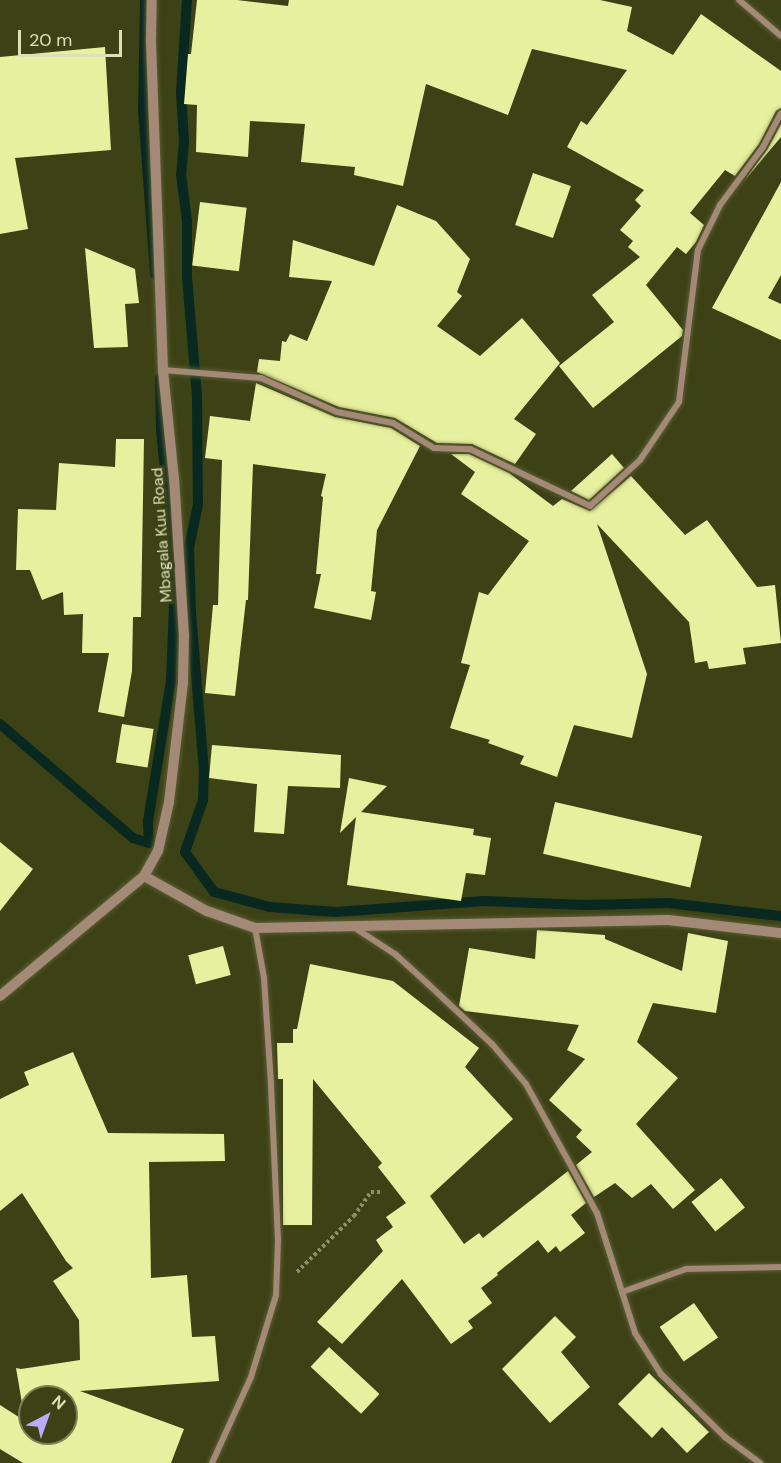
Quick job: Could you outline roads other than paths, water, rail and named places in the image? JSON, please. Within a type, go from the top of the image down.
[{"type":"street","name":"Mbagala Kuu Road","points":[[0,996],[144,876],[158,851],[164,827],[183,682],[184,636],[174,479],[163,370],[152,0]]},
{"type":"street","points":[[739,0],[781,36]]},
{"type":"street","points":[[163,370],[261,378],[337,412],[393,423],[434,448],[470,449],[590,506],[640,460],[679,402],[698,249],[720,205],[763,147],[781,113]]},
{"type":"street","points":[[144,876],[207,911],[255,928],[350,924],[668,920],[781,933]]},
{"type":"street","points":[[350,924],[395,954],[492,1044],[526,1084],[597,1213],[635,1333],[661,1374],[725,1437],[760,1463]]},
{"type":"street","points":[[212,1463],[252,1377],[276,1295],[278,1240],[271,1084],[264,978],[255,928]]},
{"type":"street","points":[[622,1292],[686,1269],[781,1267]]},
{"type":"waterway","points":[[145,0],[143,110],[155,275]]},
{"type":"waterway","points":[[187,0],[181,93],[184,142],[181,174],[187,221],[187,277],[197,397],[198,504],[189,548],[191,613],[204,770],[203,800],[185,852],[214,892],[270,907],[336,912],[485,901],[585,905],[668,903],[781,916]]},
{"type":"waterway","points":[[0,724],[133,838],[149,843],[148,821],[171,681],[174,607],[168,499],[161,430],[160,378]]}]
